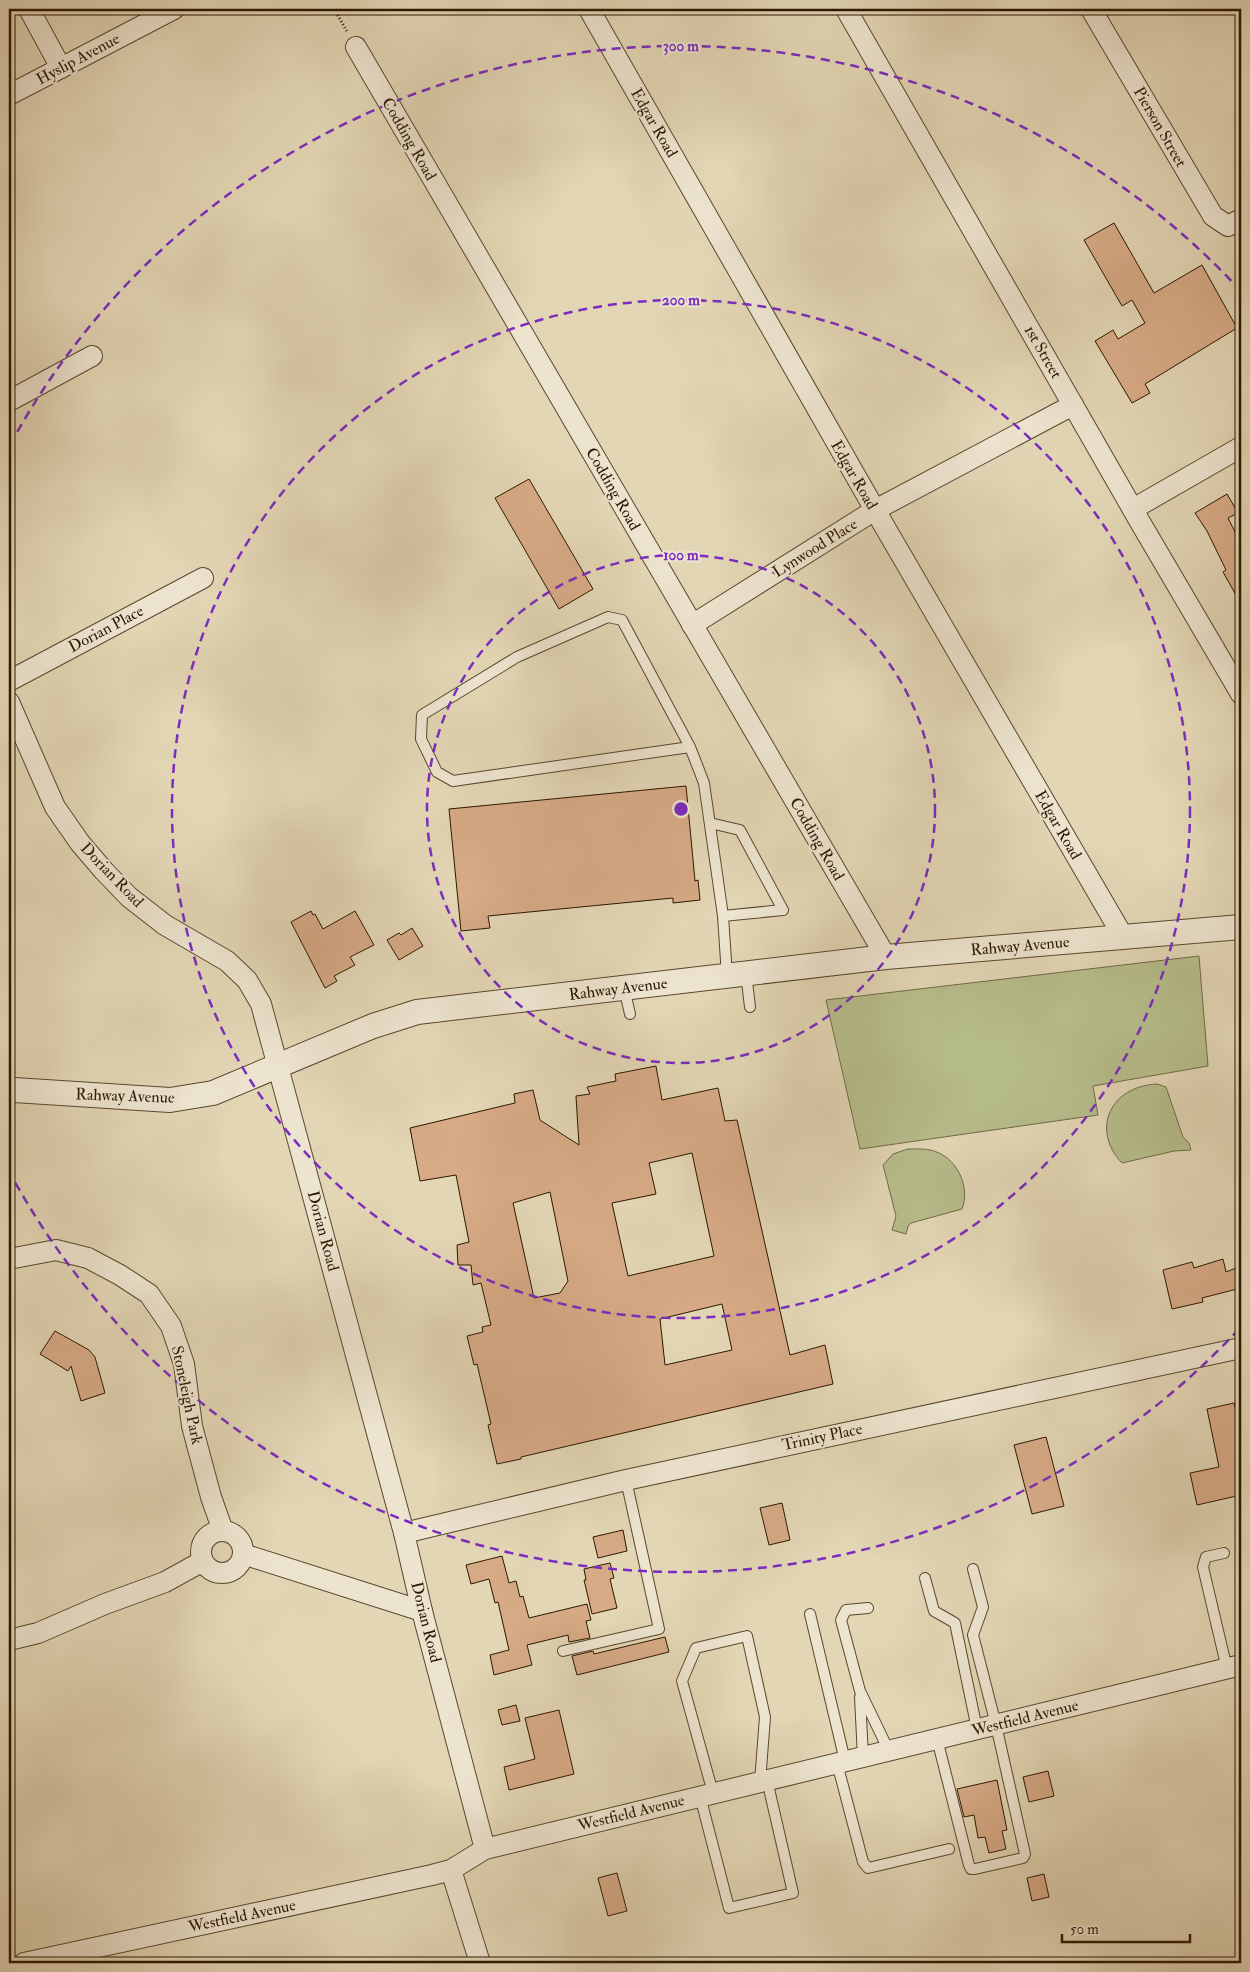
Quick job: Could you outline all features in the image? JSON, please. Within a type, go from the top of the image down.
[{"type":"street","points":[[29,9],[61,68]]},
{"type":"street","name":"Hyslip Avenue","points":[[9,95],[174,9]]},
{"type":"street","name":"Edgar Road","points":[[589,9],[875,510],[1124,938]]},
{"type":"street","name":"1st Street","points":[[846,9],[1132,509],[1241,694]]},
{"type":"street","name":"Pierson Street","points":[[1091,9],[1213,216],[1228,226],[1241,219]]},
{"type":"street","name":"Codding Road","points":[[356,47],[886,956]]},
{"type":"street","points":[[9,401],[92,356]]},
{"type":"street","name":"Lynwood Place","points":[[692,625],[875,510],[1073,405]]},
{"type":"street","points":[[1132,509],[1241,447]]},
{"type":"street","name":"Dorian Place","points":[[9,681],[203,578]]},
{"type":"street","name":"Dorian Road","points":[[9,702],[56,808],[80,843],[129,898],[165,926],[227,961],[247,980],[261,1004],[404,1533],[422,1611],[485,1849]]},
{"type":"street","name":"Rahway Avenue","points":[[9,1091],[170,1100],[213,1093],[373,1026],[417,1012],[886,956],[1241,927]]},
{"type":"street","name":"Stoneleigh Park","points":[[9,1259],[56,1250],[88,1258],[120,1275],[149,1294],[171,1326],[184,1364],[192,1426],[211,1497],[223,1531]]},
{"type":"street","name":"Trinity Place","points":[[404,1533],[626,1480],[1241,1348]]},
{"type":"street","points":[[223,1531],[235,1536],[243,1547],[243,1554],[238,1566],[226,1573],[212,1570],[203,1560],[202,1547],[205,1541],[216,1532],[223,1531]]},
{"type":"street","points":[[243,1554],[422,1611]]},
{"type":"street","points":[[9,1640],[38,1633],[105,1604],[165,1582],[203,1560]]},
{"type":"street","name":"Westfield Avenue","points":[[24,1963],[451,1870],[485,1849],[1234,1667]]},
{"type":"street","points":[[451,1870],[480,1963]]},
{"type":"lane","points":[[690,747],[453,781],[437,772],[421,739],[422,715],[517,657],[608,617],[622,620],[690,747],[704,783],[722,916],[737,975],[750,1007]]},
{"type":"lane","points":[[710,822],[740,830],[783,910],[722,916]]},
{"type":"lane","points":[[624,988],[630,1014]]},
{"type":"lane","points":[[563,1651],[659,1629],[626,1480]]},
{"type":"lane","points":[[1224,1553],[1206,1557],[1203,1567],[1234,1667]]},
{"type":"lane","points":[[973,1569],[983,1607],[973,1635],[986,1727]]},
{"type":"lane","points":[[925,1578],[934,1611],[955,1622],[1025,1854],[1020,1860],[975,1870],[971,1869],[968,1865],[938,1739]]},
{"type":"lane","points":[[868,1608],[846,1610],[841,1620],[860,1691],[889,1751]]},
{"type":"lane","points":[[810,1614],[848,1761],[863,1862],[868,1868],[949,1849]]},
{"type":"lane","points":[[747,1636],[766,1717],[764,1781],[793,1893],[729,1908],[707,1795],[682,1681],[696,1648],[747,1636]]},
{"type":"lane","points":[[848,1761],[860,1691]]},
{"type":"path","points":[[334,9],[356,47]]},
{"type":"green space","points":[[1199,956],[1208,1066],[1093,1086],[1098,1115],[860,1149],[826,1000]]},
{"type":"green space","points":[[1157,1084],[1166,1087],[1183,1137],[1189,1143],[1191,1150],[1174,1151],[1122,1163],[1112,1150],[1107,1137],[1107,1124],[1110,1112],[1117,1101],[1128,1092]]},
{"type":"green space","points":[[908,1149],[931,1150],[946,1157],[957,1169],[964,1185],[965,1193],[962,1209],[911,1223],[906,1234],[892,1230],[896,1216],[883,1165],[893,1154]]},
{"type":"building","points":[[1114,223],[1154,293],[1202,265],[1237,328],[1145,384],[1150,393],[1132,403],[1095,341],[1113,330],[1118,339],[1145,323],[1132,300],[1122,306],[1084,240]]},
{"type":"building","points":[[529,479],[593,589],[559,609],[495,498]]},
{"type":"building","points":[[1227,494],[1238,513],[1228,518],[1241,544],[1241,604],[1223,572],[1226,570],[1207,531],[1195,513]]},
{"type":"building","points":[[686,786],[695,881],[698,880],[700,900],[673,903],[673,898],[488,916],[490,928],[461,931],[449,809]]},
{"type":"building","points":[[311,911],[313,915],[315,914],[323,929],[355,911],[374,945],[350,957],[355,965],[334,976],[337,981],[325,988],[291,922]]},
{"type":"building","points":[[412,928],[423,946],[399,960],[387,940],[399,933],[401,935]]},
{"type":"building","points":[[656,1066],[662,1100],[718,1088],[725,1121],[737,1120],[790,1355],[825,1345],[833,1384],[497,1464],[488,1425],[491,1424],[477,1364],[474,1365],[467,1336],[483,1332],[482,1327],[491,1325],[481,1283],[473,1285],[471,1265],[458,1265],[457,1245],[469,1242],[456,1175],[420,1181],[410,1128],[515,1103],[514,1094],[533,1090],[540,1120],[579,1145],[576,1096],[590,1094],[587,1087],[616,1081],[615,1074]],"holes":[[[692,1153],[714,1256],[628,1276],[612,1203],[656,1194],[649,1163]],[[550,1192],[568,1281],[560,1293],[534,1298],[513,1203]],[[722,1304],[732,1350],[665,1365],[660,1319]]]},
{"type":"building","points":[[1223,1259],[1226,1272],[1241,1266],[1241,1288],[1202,1298],[1203,1302],[1172,1309],[1163,1270],[1192,1262],[1194,1268]]},
{"type":"building","points":[[55,1331],[89,1350],[95,1357],[105,1393],[81,1401],[71,1366],[68,1371],[40,1354]]},
{"type":"building","points":[[1234,1403],[1241,1434],[1241,1495],[1197,1505],[1190,1473],[1219,1467],[1207,1409]]},
{"type":"building","points":[[1046,1437],[1064,1506],[1032,1514],[1014,1445]]},
{"type":"building","points":[[782,1503],[790,1540],[769,1545],[760,1508]]},
{"type":"building","points":[[623,1530],[627,1551],[598,1558],[593,1537]]},
{"type":"building","points":[[502,1556],[509,1583],[516,1581],[520,1597],[523,1596],[529,1618],[587,1604],[591,1620],[586,1621],[590,1638],[569,1642],[568,1635],[527,1645],[532,1665],[494,1675],[490,1655],[509,1650],[498,1602],[495,1603],[489,1579],[471,1584],[466,1565]]},
{"type":"building","points":[[610,1563],[614,1578],[610,1579],[617,1608],[592,1614],[584,1580],[586,1580],[584,1569]]},
{"type":"building","points":[[665,1637],[669,1652],[577,1675],[572,1656],[593,1651],[594,1654]]},
{"type":"building","points":[[516,1705],[520,1721],[502,1725],[498,1710]]},
{"type":"building","points":[[559,1710],[574,1774],[509,1790],[504,1767],[535,1759],[525,1718]]},
{"type":"building","points":[[1048,1771],[1054,1796],[1029,1802],[1023,1777]]},
{"type":"building","points":[[997,1780],[1007,1830],[1002,1831],[1006,1849],[989,1853],[985,1837],[978,1838],[974,1815],[964,1817],[957,1789]]},
{"type":"building","points":[[617,1873],[627,1911],[608,1916],[598,1878]]},
{"type":"building","points":[[1044,1874],[1049,1897],[1032,1901],[1027,1878]]}]
